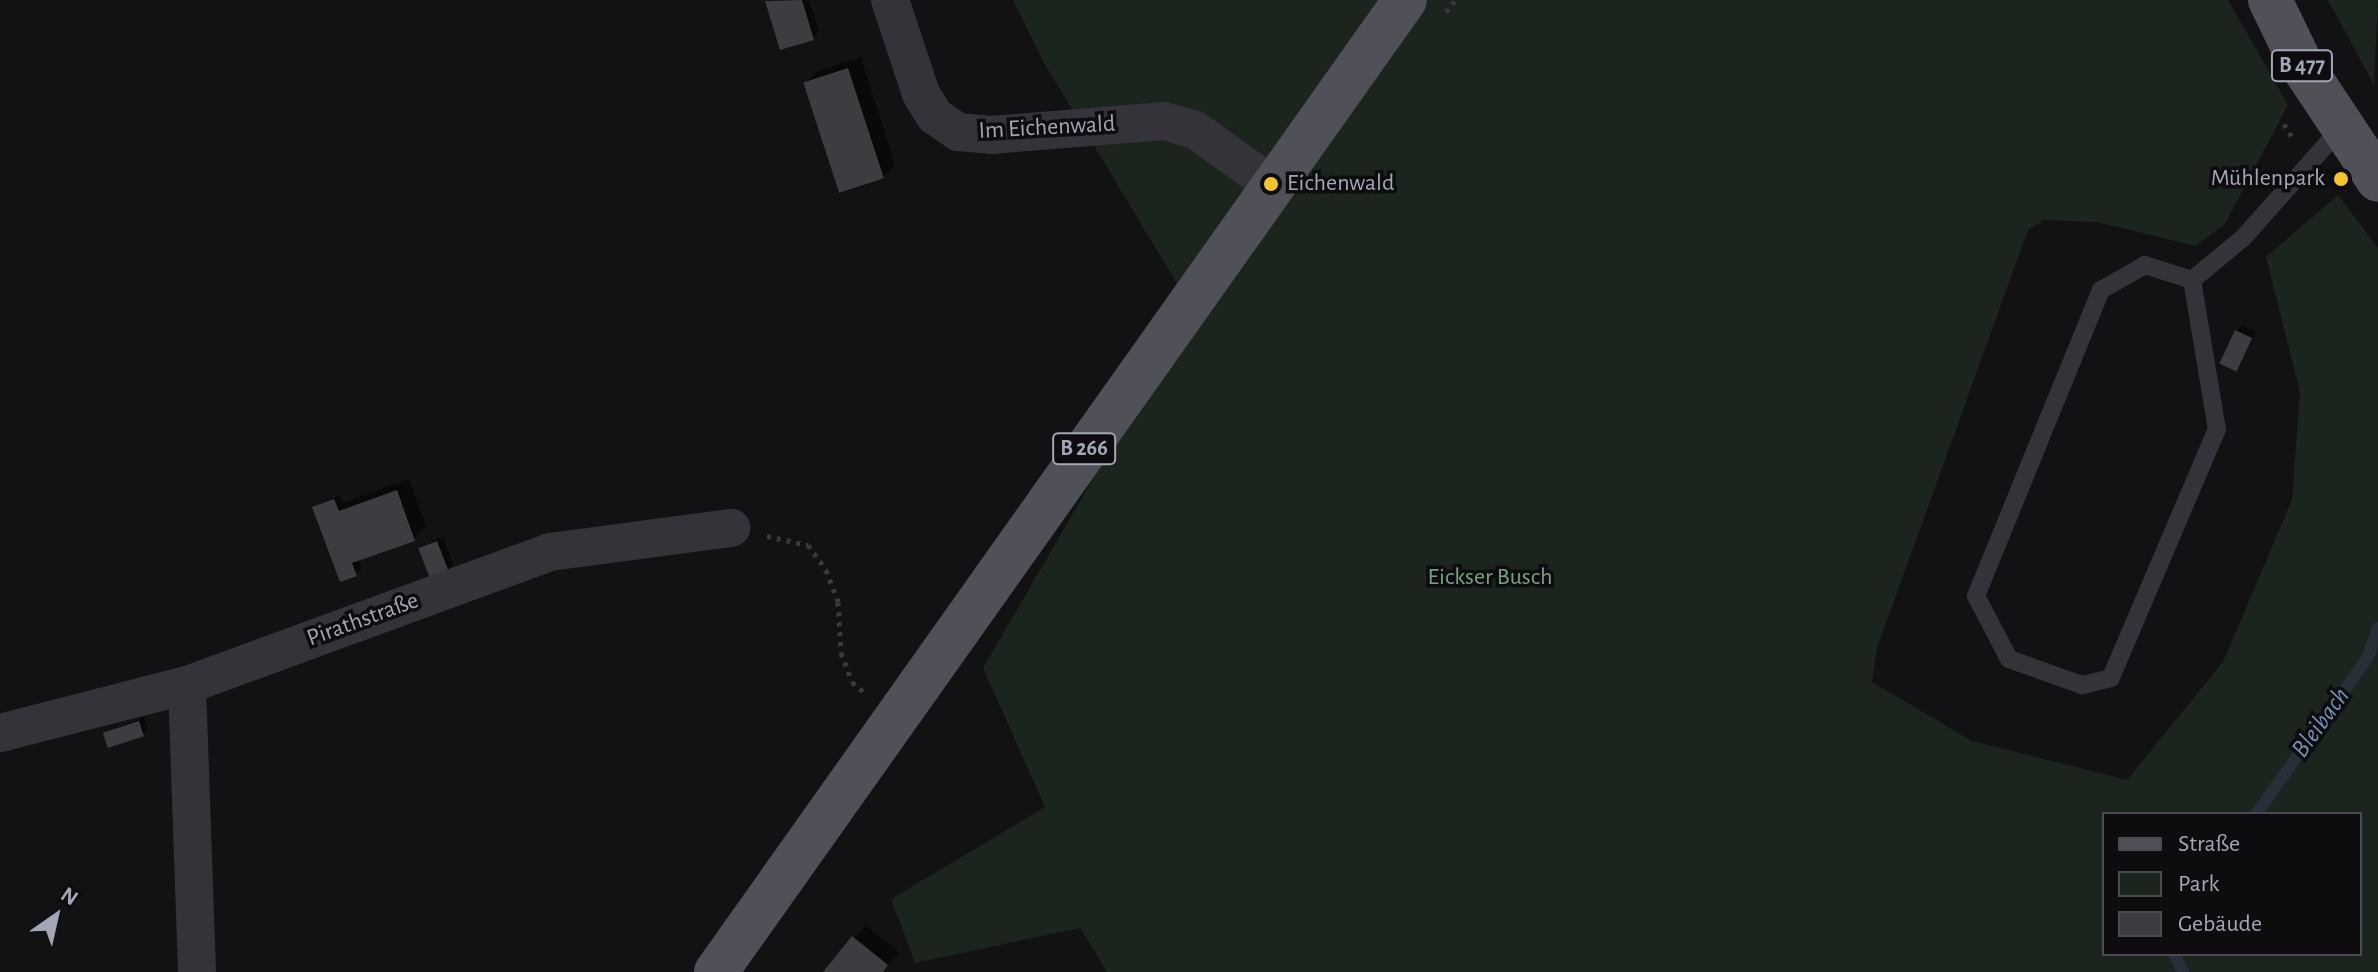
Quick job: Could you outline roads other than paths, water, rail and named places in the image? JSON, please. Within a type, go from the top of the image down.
[{"type":"main road","name":"B 266","points":[[716,972],[1271,184],[1405,0]]},
{"type":"main road","name":"B 477","points":[[2270,0],[2340,129],[2378,180]]},
{"type":"street","name":"Im Eichenwald","points":[[890,0],[921,94],[935,116],[958,132],[991,135],[1164,121],[1195,130],[1271,184]]},
{"type":"street","name":"Pirathstraße","points":[[0,733],[187,685],[550,552],[731,528]]},
{"type":"street","points":[[187,685],[197,972]]},
{"type":"lane","points":[[2192,280],[2243,238],[2340,129]]},
{"type":"lane","points":[[2145,265],[2192,280],[2217,429],[2111,678],[2082,685],[2009,659],[1976,596],[2101,290],[2145,265]]},
{"type":"waterway","name":"Bleibach","points":[[2257,812],[2368,657],[2378,628]]},
{"type":"waterway","name":"Bleibach","points":[[2175,956],[2183,972]]},
{"type":"place","name":"Mühlenpark","points":[[2341,179]]},
{"type":"place","name":"Eichenwald","points":[[1271,184]]},
{"type":"park label","name":"Eickser Busch","points":[[1490,578]]}]
